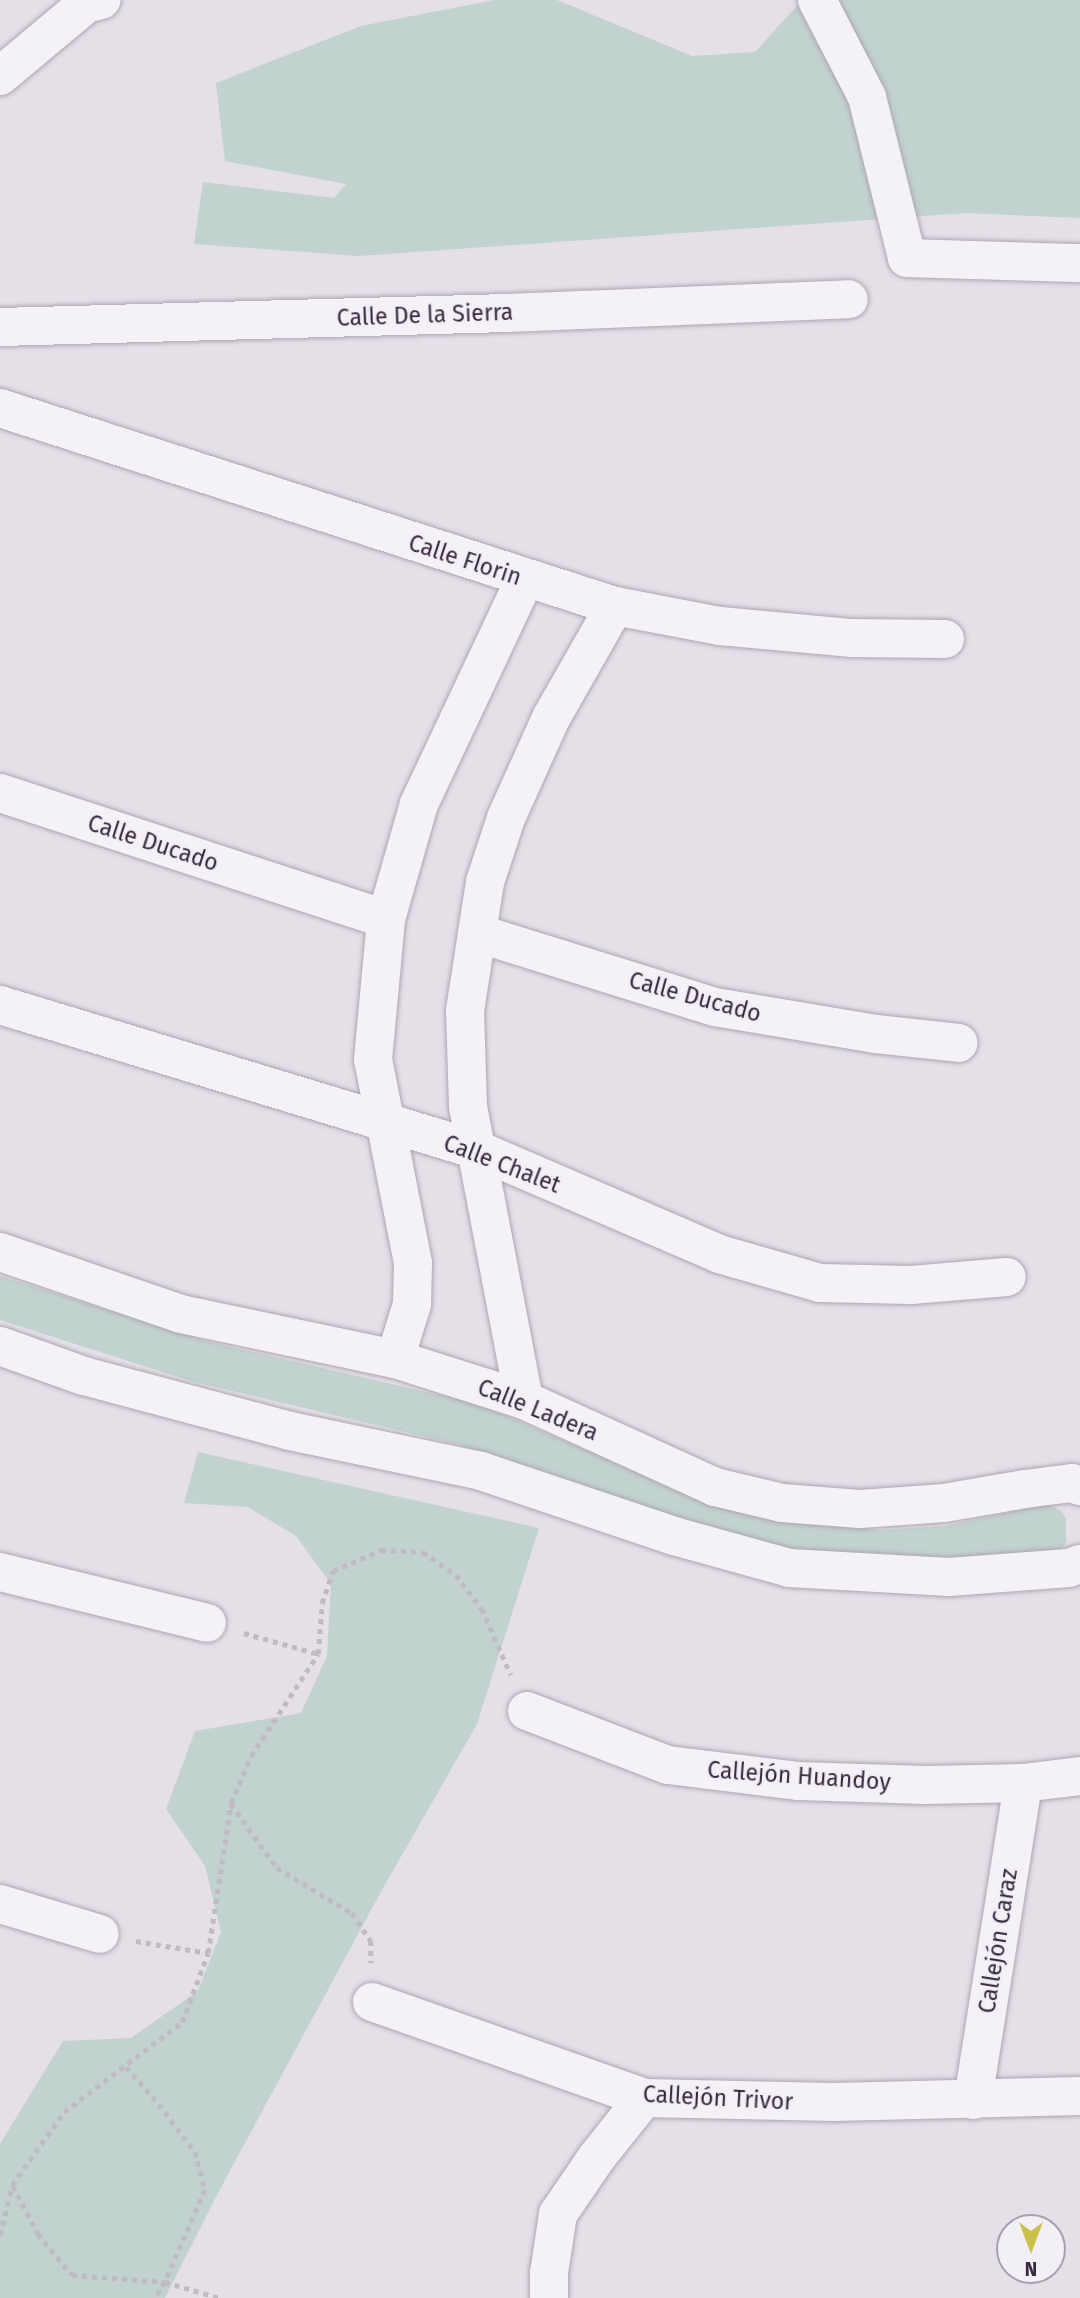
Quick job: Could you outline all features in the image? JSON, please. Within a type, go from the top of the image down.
[{"type":"street","points":[[817,0],[867,97],[907,258],[1080,263]]},
{"type":"street","points":[[0,76],[90,1]]},
{"type":"street","name":"Calle De la Sierra","points":[[0,327],[507,313],[849,299]]},
{"type":"street","name":"Calle Florin","points":[[0,408],[615,606],[720,626],[852,638],[945,639]]},
{"type":"street","points":[[395,1359],[412,1304],[413,1263],[373,1060],[386,919],[419,804],[525,579]]},
{"type":"street","points":[[524,1400],[468,1106],[465,1011],[485,882],[506,818],[551,718],[615,606]]},
{"type":"street","name":"Calle Ducado","points":[[0,793],[386,919]]},
{"type":"street","name":"Calle Ducado","points":[[477,933],[715,1007],[876,1034],[959,1043]]},
{"type":"street","name":"Calle Chalet","points":[[0,1005],[478,1150],[719,1254],[820,1283],[911,1285],[1007,1277]]},
{"type":"street","name":"Calle Ladera","points":[[0,1252],[181,1314],[395,1359],[524,1400],[715,1487],[782,1503],[860,1508],[944,1503],[1072,1483],[1080,1486]]},
{"type":"street","points":[[0,1346],[84,1376],[290,1431],[481,1471],[674,1536],[789,1568],[949,1577],[1069,1568],[1080,1564]]},
{"type":"street","points":[[0,1572],[207,1623]]},
{"type":"street","name":"Callejón Huandoy","points":[[527,1711],[668,1765],[799,1781],[925,1785],[1023,1783],[1080,1776]]},
{"type":"street","name":"Callejón Caraz","points":[[973,2100],[1023,1783]]},
{"type":"street","points":[[0,1904],[100,1934]]},
{"type":"street","name":"Callejón Trivor","points":[[372,2002],[644,2098],[834,2102],[1080,2096]]},
{"type":"street","points":[[549,2298],[549,2273],[558,2214],[597,2157],[644,2098]]},
{"type":"path","points":[[0,2235],[12,2185],[64,2112],[182,2022],[208,1953],[231,1803],[251,1756],[318,1654],[322,1603],[333,1571],[380,1550],[423,1552],[456,1575],[482,1609],[527,1711]]},
{"type":"path","points":[[207,1623],[318,1654]]},
{"type":"path","points":[[231,1803],[277,1868],[352,1913],[371,1941],[372,2002]]},
{"type":"path","points":[[100,1934],[208,1953]]},
{"type":"path","points":[[126,2067],[159,2104],[195,2152],[205,2190],[165,2282],[155,2298]]},
{"type":"path","points":[[12,2185],[37,2234],[72,2275],[165,2282],[220,2298]]},
{"type":"shaded area","points":[[494,0],[557,0],[692,56],[755,52],[802,0],[1080,0],[1080,218],[966,213],[359,256],[194,244],[203,182],[334,198],[346,184],[225,161],[216,83],[361,26]]},
{"type":"shaded area","points":[[0,1276],[209,1342],[478,1404],[576,1446],[746,1510],[807,1523],[880,1530],[945,1526],[1049,1504],[1061,1511],[1066,1519],[1066,1542],[1053,1553],[1013,1557],[833,1557],[794,1551],[706,1529],[457,1444],[194,1382],[0,1320]]},
{"type":"shaded area","points":[[198,1452],[539,1528],[477,1724],[383,1888],[219,2191],[165,2298],[0,2298],[0,2144],[63,2041],[131,2038],[198,1991],[221,1932],[205,1866],[166,1809],[195,1731],[301,1713],[327,1656],[331,1584],[296,1536],[248,1507],[184,1503]]}]
